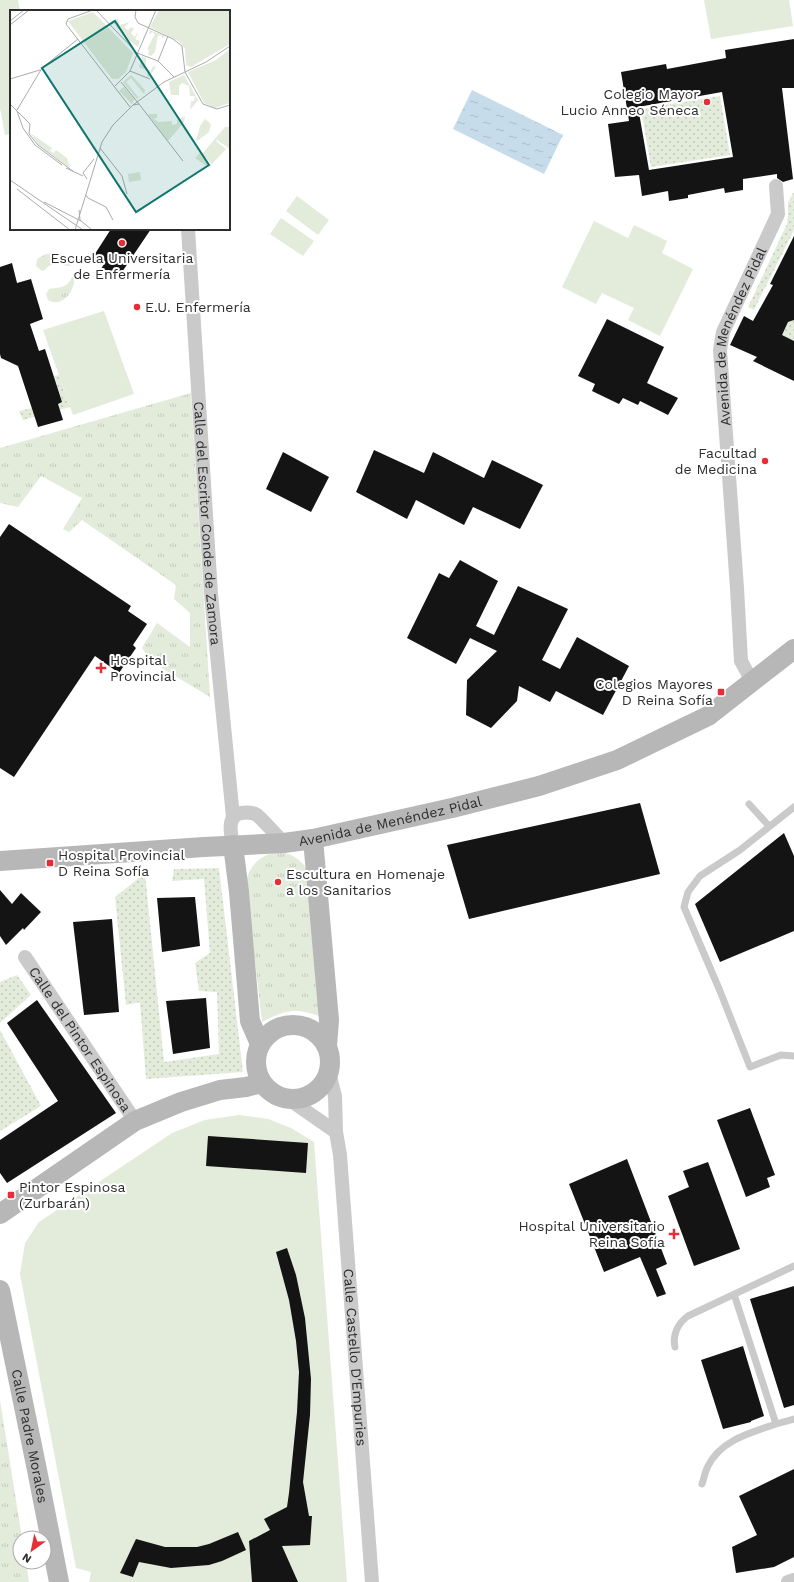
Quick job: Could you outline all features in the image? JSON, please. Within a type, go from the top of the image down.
[{"type":"street","name":"Avenida de Menéndez Pidal","points":[[752,682],[741,660],[737,580],[720,350],[723,332],[778,214],[776,186]]},
{"type":"street","name":"Calle del Escritor Conde de Zamora","points":[[188,230],[211,594],[233,817],[230,822],[233,845]]},
{"type":"street","name":"Avenida de Menéndez Pidal","points":[[0,861],[233,845],[284,843],[313,839],[452,808],[539,786],[617,760],[708,716],[794,649]]},
{"type":"street","points":[[233,817],[244,812],[256,815],[284,843]]},
{"type":"street","points":[[290,1100],[305,1098],[320,1088],[326,1081],[331,1059],[327,1046],[329,1020],[313,839]]},
{"type":"street","points":[[233,845],[239,892],[250,1021],[260,1044]]},
{"type":"street","name":"Calle del Pintor Espinosa","points":[[25,957],[135,1121]]},
{"type":"street","points":[[327,1046],[315,1031],[306,1027],[294,1025],[282,1026],[266,1036],[260,1044],[256,1055],[256,1063],[257,1071],[262,1082],[274,1095],[290,1100],[336,1132]]},
{"type":"street","name":"Calle Castello D'Empuries","points":[[329,1073],[335,1096],[336,1132],[340,1154],[372,1582]]},
{"type":"street","name":"Calle del Pintor Espinosa","points":[[0,1214],[135,1121],[181,1102],[200,1096],[220,1090],[246,1087],[262,1082]]},
{"type":"street","name":"Calle Padre Morales","points":[[0,1290],[59,1582]]},
{"type":"street","points":[[788,1582],[794,1580]]},
{"type":"lane","points":[[749,804],[769,826]]},
{"type":"lane","points":[[794,807],[740,850],[700,876],[688,892],[684,907],[720,991],[750,1068],[781,1055],[794,1056]]},
{"type":"lane","points":[[675,1347],[675,1335],[682,1320],[794,1266]]},
{"type":"lane","points":[[734,1294],[776,1424]]},
{"type":"lane","points":[[702,1484],[708,1466],[725,1445],[735,1439],[794,1419]]},
{"type":"green space","points":[[0,0],[18,0],[20,10],[10,10],[10,134],[5,135],[0,108]]},
{"type":"green space","points":[[704,0],[789,0],[793,26],[711,39]]},
{"type":"green space","points":[[720,96],[730,155],[651,167],[641,109]]},
{"type":"green space","points":[[793,193],[794,230],[754,310],[748,307],[787,224],[788,203]]},
{"type":"green space","points":[[297,196],[329,220],[318,235],[286,211]]},
{"type":"green space","points":[[281,218],[314,241],[303,256],[270,234]]},
{"type":"green space","points":[[594,221],[628,238],[634,225],[667,241],[662,253],[693,269],[660,336],[628,320],[634,308],[602,293],[596,304],[562,287]]},
{"type":"green space","points":[[53,253],[64,258],[71,266],[55,263],[51,264],[42,271],[36,266],[37,259],[46,254]]},
{"type":"green space","points":[[72,277],[74,277],[73,287],[67,297],[58,302],[48,300],[46,294],[49,289],[65,286]]},
{"type":"green space","points":[[104,311],[134,394],[73,415],[43,330]]},
{"type":"green space","points":[[794,320],[794,341],[782,335],[788,322]]},
{"type":"green space","points":[[59,375],[70,407],[23,420],[19,411],[32,408],[33,412],[62,402],[54,376]]},
{"type":"green space","points":[[191,393],[210,697],[152,662],[142,648],[157,623],[190,647],[190,613],[174,599],[176,585],[82,520],[69,532],[63,529],[82,498],[41,476],[18,507],[0,503],[0,448]]},
{"type":"green space","points":[[280,852],[288,854],[302,862],[307,869],[320,1016],[304,1012],[291,1011],[278,1014],[262,1022],[246,882],[250,870],[257,861],[267,855]]},
{"type":"green space","points":[[219,868],[243,1072],[146,1079],[140,1002],[126,1005],[115,897],[145,873],[164,1062],[219,1054],[217,992],[199,991],[195,963],[210,953],[204,879],[172,881],[174,869]]},
{"type":"green space","points":[[17,975],[31,995],[0,1023],[0,982]]},
{"type":"green space","points":[[0,1030],[41,1106],[0,1131]]},
{"type":"green space","points":[[239,1115],[268,1119],[291,1128],[314,1142],[347,1582],[89,1582],[91,1572],[76,1568],[20,1274],[25,1243],[39,1222],[172,1133],[205,1120]]},
{"type":"green space","points":[[0,1400],[21,1530],[12,1530],[12,1570],[27,1570],[29,1582],[0,1582]]},
{"type":"water","points":[[472,90],[563,135],[544,174],[453,129]]},
{"type":"building","points":[[794,39],[794,88],[782,88],[793,179],[783,182],[777,178],[777,174],[743,179],[743,190],[725,193],[724,188],[688,195],[688,198],[669,201],[668,191],[642,196],[639,175],[615,177],[608,124],[629,121],[621,72],[666,64],[667,69],[726,58],[725,50]],"holes":[[[722,92],[733,157],[649,170],[638,107]]]},
{"type":"building","name":"Escuela Universitaria de Enfermería","points":[[110,230],[150,230],[120,275],[114,271],[111,276],[101,269],[104,264],[93,257]]},
{"type":"building","points":[[794,236],[794,320],[788,322],[782,335],[794,341],[794,381],[753,361],[757,357],[730,345],[744,316],[753,321],[773,285],[770,284]]},
{"type":"building","points":[[12,263],[17,283],[31,279],[43,319],[30,324],[39,351],[45,349],[62,402],[58,404],[63,420],[38,427],[18,366],[1,358],[0,354],[0,267]]},
{"type":"building","points":[[607,319],[664,347],[647,383],[678,398],[668,415],[640,401],[638,405],[623,398],[619,404],[592,391],[595,384],[578,376]]},
{"type":"building","points":[[374,450],[424,473],[433,452],[484,478],[492,460],[543,485],[520,529],[473,507],[464,525],[416,500],[407,519],[356,492]]},
{"type":"building","points":[[283,452],[329,477],[311,512],[266,489]]},
{"type":"building","points":[[9,524],[131,606],[128,611],[147,624],[133,645],[136,648],[119,673],[95,656],[14,777],[0,768],[0,537]]},
{"type":"building","points":[[460,560],[498,581],[476,626],[494,635],[518,586],[568,609],[542,660],[560,669],[577,637],[629,666],[603,715],[556,691],[550,702],[519,686],[517,701],[491,728],[466,715],[467,680],[497,651],[470,638],[456,664],[407,638],[439,573],[449,578]]},
{"type":"building","points":[[640,803],[660,874],[469,919],[447,845]]},
{"type":"building","points":[[784,833],[794,856],[794,931],[720,962],[695,904]]},
{"type":"building","points":[[0,890],[12,904],[21,893],[41,912],[24,930],[23,928],[6,945],[0,936]]},
{"type":"building","points":[[195,897],[200,946],[162,952],[157,898]]},
{"type":"building","points":[[112,919],[119,1012],[84,1015],[73,922]]},
{"type":"building","points":[[206,998],[210,1048],[173,1054],[166,1001]]},
{"type":"building","points":[[37,1000],[116,1113],[7,1183],[0,1173],[0,1140],[58,1101],[7,1023]]},
{"type":"building","points":[[750,1108],[775,1175],[767,1178],[770,1187],[746,1197],[717,1120]]},
{"type":"building","points":[[208,1136],[308,1143],[306,1173],[206,1166]]},
{"type":"building","points":[[627,1159],[667,1264],[656,1269],[666,1294],[657,1297],[640,1257],[604,1272],[569,1184]]},
{"type":"building","points":[[708,1162],[740,1249],[694,1266],[668,1196],[689,1187],[683,1171]]},
{"type":"building","points":[[287,1248],[296,1275],[305,1318],[311,1379],[310,1415],[303,1482],[309,1516],[312,1516],[310,1545],[282,1546],[298,1582],[252,1582],[249,1541],[270,1530],[264,1519],[287,1507],[289,1493],[297,1412],[299,1372],[296,1341],[289,1300],[276,1252]]},
{"type":"building","points":[[794,1286],[794,1405],[784,1408],[750,1299]]},
{"type":"building","points":[[743,1346],[764,1416],[751,1422],[723,1429],[701,1360]]},
{"type":"building","points":[[794,1469],[794,1557],[774,1567],[736,1573],[732,1547],[757,1535],[739,1496]]},
{"type":"building","points":[[238,1532],[246,1550],[222,1561],[209,1565],[171,1568],[139,1562],[133,1577],[120,1573],[136,1539],[165,1547],[197,1547],[209,1544]]},
{"type":"place","name":"Colegio Mayor Lucio Anneo Séneca","points":[[707,102]]},
{"type":"place","name":"Escuela Universitaria de Enfermería","points":[[122,243]]},
{"type":"place","name":"E.U. Enfermería","points":[[137,307]]},
{"type":"place","name":"Facultad de Medicina","points":[[765,461]]},
{"type":"place","name":"Hospital Provincial","points":[[101,668]]},
{"type":"place","name":"Colegios Mayores D Reina Sofía","points":[[721,692]]},
{"type":"place","name":"Hospital Provincial D Reina Sofía","points":[[50,863]]},
{"type":"place","name":"Escultura en Homenaje a los Sanitarios","points":[[278,882]]},
{"type":"place","name":"Pintor Espinosa (Zurbarán)","points":[[11,1195]]},
{"type":"place","name":"Hospital Universitario Reina Sofía","points":[[674,1234]]}]
